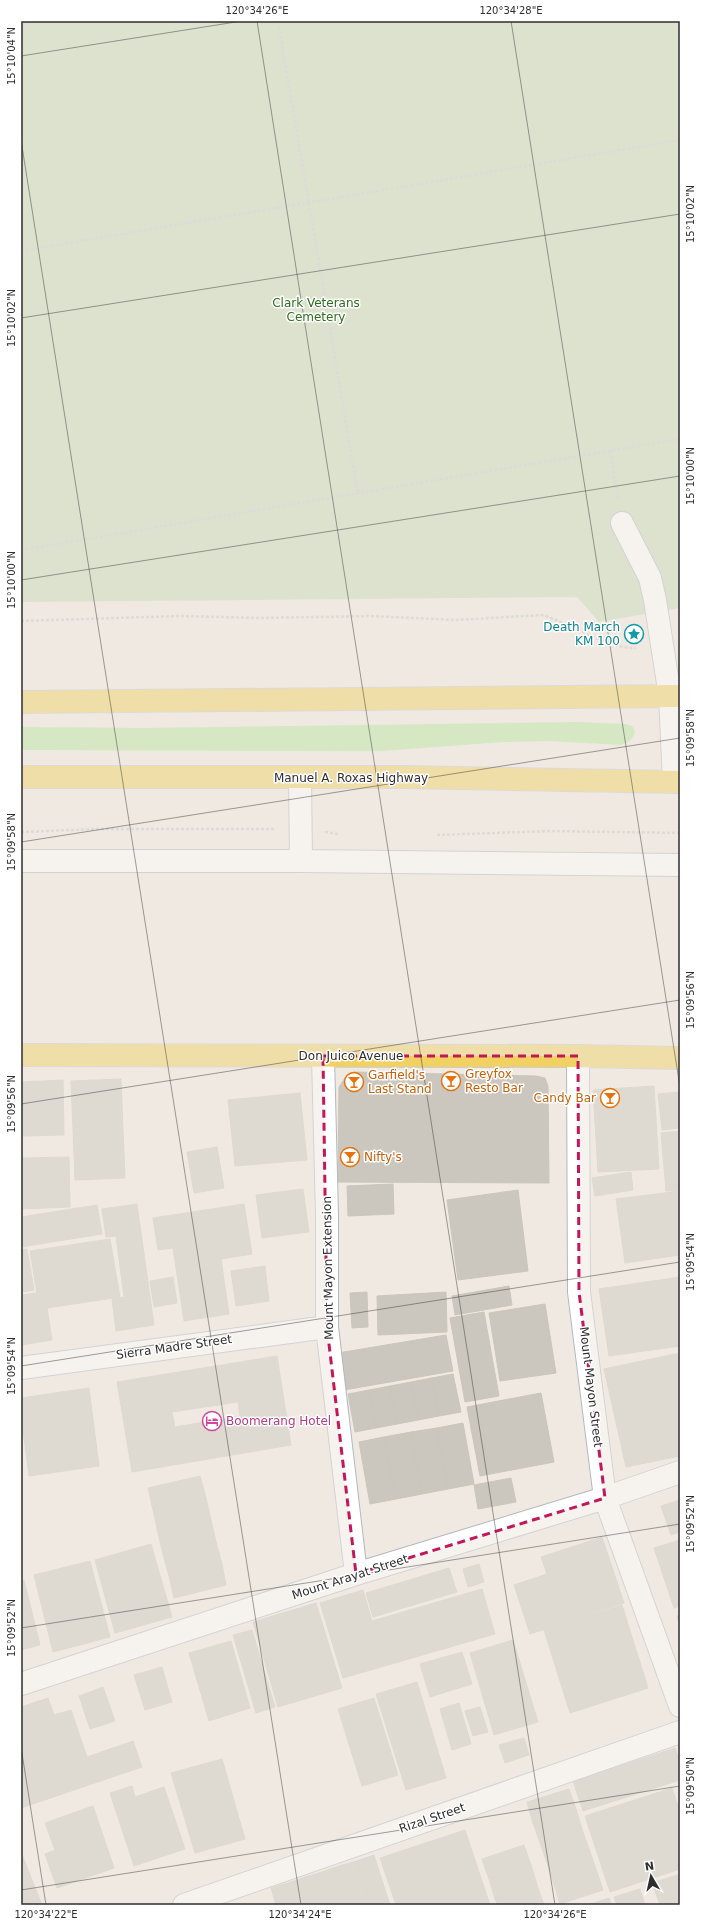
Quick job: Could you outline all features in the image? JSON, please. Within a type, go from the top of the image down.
[{"type":"main road","points":[[21,702],[675,696]]},
{"type":"main road","name":"Manuel A. Roxas Highway","points":[[21,778],[404,777],[677,782]]},
{"type":"main road","name":"Don Juico Avenue","points":[[21,1055],[578,1056],[680,1058]]},
{"type":"street","points":[[622,523],[650,578],[655,600],[662,646],[675,696],[677,782]]},
{"type":"street","points":[[300,778],[301,861]]},
{"type":"street","points":[[21,861],[301,861],[680,865]]},
{"type":"street","name":"Mount Mayon Extension","points":[[323,1056],[327,1216],[327,1327],[356,1574]]},
{"type":"street","name":"Mount Mayon Street","points":[[578,1056],[579,1292],[605,1498],[680,1706]]},
{"type":"street","name":"Sierra Madre Street","points":[[21,1368],[327,1327]]},
{"type":"street","name":"Mount Arayat Street","points":[[21,1684],[356,1574],[605,1498],[680,1472]]},
{"type":"street","name":"Rizal Street","points":[[184,1905],[680,1732]]},
{"type":"path","points":[[278,21],[358,494]]},
{"type":"path","points":[[21,251],[680,140]]},
{"type":"path","points":[[21,550],[680,440]]},
{"type":"path","points":[[610,451],[622,523]]},
{"type":"path","points":[[21,621],[179,616],[260,618],[371,616],[456,620],[542,615],[620,647],[633,648],[662,646]]},
{"type":"path","points":[[21,832],[97,829],[301,830],[345,834]]},
{"type":"path","points":[[436,835],[551,831],[680,833]]},
{"type":"highlighted area","points":[[323,1056],[578,1056],[579,1292],[605,1498],[356,1574],[327,1327]]},
{"type":"green space","name":"Clark Veterans Cemetery","points":[[21,21],[680,21],[680,608],[599,622],[577,597],[21,602]]},
{"type":"green space","points":[[576,722],[626,724],[632,726],[635,731],[630,740],[621,745],[550,741],[503,742],[382,751],[21,750],[21,727],[145,728]]},
{"type":"building","points":[[354,1072],[536,1076],[545,1078],[548,1086],[549,1183],[338,1182],[339,1087],[345,1078]]},
{"type":"building","points":[[121,1079],[125,1178],[75,1180],[71,1081]]},
{"type":"building","points":[[63,1080],[64,1135],[21,1136],[21,1082]]},
{"type":"building","points":[[654,1086],[659,1169],[598,1172],[593,1090]]},
{"type":"building","points":[[680,1092],[680,1128],[662,1130],[658,1094]]},
{"type":"building","points":[[300,1093],[307,1160],[235,1166],[228,1100]]},
{"type":"building","points":[[680,1131],[680,1190],[666,1191],[661,1133]]},
{"type":"building","points":[[217,1147],[224,1188],[194,1193],[187,1152]]},
{"type":"building","points":[[69,1157],[70,1207],[21,1209],[21,1158]]},
{"type":"building","points":[[631,1172],[633,1190],[595,1196],[592,1178]]},
{"type":"building","points":[[393,1184],[394,1214],[348,1216],[347,1186]]},
{"type":"building","points":[[303,1189],[309,1232],[262,1238],[256,1195]]},
{"type":"building","points":[[518,1190],[528,1271],[458,1280],[447,1200]]},
{"type":"building","points":[[680,1191],[680,1255],[625,1263],[616,1199]]},
{"type":"building","points":[[137,1204],[154,1325],[116,1331],[112,1299],[124,1297],[116,1236],[106,1237],[102,1209]]},
{"type":"building","points":[[244,1204],[252,1254],[221,1259],[229,1314],[184,1321],[173,1248],[158,1250],[153,1218]]},
{"type":"building","points":[[97,1205],[102,1234],[21,1247],[21,1217]]},
{"type":"building","points":[[110,1239],[120,1297],[47,1308],[52,1340],[21,1345],[21,1295],[37,1293],[30,1251]]},
{"type":"building","points":[[27,1249],[34,1290],[21,1292],[21,1250]]},
{"type":"building","points":[[265,1266],[269,1301],[236,1306],[231,1271]]},
{"type":"building","points":[[173,1277],[177,1303],[154,1307],[150,1281]]},
{"type":"building","points":[[680,1277],[680,1346],[609,1356],[599,1289]]},
{"type":"building","points":[[509,1286],[512,1305],[455,1315],[452,1296]]},
{"type":"building","points":[[367,1292],[368,1327],[352,1328],[350,1293]]},
{"type":"building","points":[[446,1292],[447,1332],[378,1335],[377,1296]]},
{"type":"building","points":[[545,1304],[556,1373],[500,1381],[489,1313]]},
{"type":"building","points":[[484,1312],[499,1396],[465,1402],[450,1318]]},
{"type":"building","points":[[446,1335],[453,1371],[344,1390],[338,1353]]},
{"type":"building","points":[[680,1353],[680,1456],[626,1467],[604,1369]]},
{"type":"building","points":[[277,1356],[291,1445],[132,1472],[117,1382]],"holes":[[[238,1402],[240,1416],[175,1427],[172,1412]]]},
{"type":"building","points":[[453,1374],[461,1412],[439,1416],[432,1378]]},
{"type":"building","points":[[432,1378],[439,1416],[418,1420],[411,1382]]},
{"type":"building","points":[[411,1382],[418,1420],[397,1424],[390,1386]]},
{"type":"building","points":[[390,1386],[397,1424],[376,1428],[369,1390]]},
{"type":"building","points":[[89,1388],[99,1466],[29,1476],[21,1415],[21,1398]]},
{"type":"building","points":[[369,1390],[376,1428],[355,1432],[348,1394]]},
{"type":"building","points":[[541,1393],[554,1462],[480,1476],[467,1407]]},
{"type":"building","points":[[463,1423],[474,1484],[448,1489],[437,1428]]},
{"type":"building","points":[[437,1428],[448,1489],[422,1494],[411,1432]]},
{"type":"building","points":[[411,1432],[422,1494],[396,1499],[384,1437]]},
{"type":"building","points":[[384,1437],[396,1499],[370,1504],[359,1442]]},
{"type":"building","points":[[200,1476],[206,1498],[153,1510],[148,1488]]},
{"type":"building","points":[[511,1478],[516,1502],[478,1509],[474,1485]]},
{"type":"building","points":[[206,1498],[211,1520],[158,1533],[153,1510]]},
{"type":"building","points":[[680,1500],[680,1532],[671,1535],[661,1506]]},
{"type":"building","points":[[211,1520],[216,1542],[163,1554],[158,1533]]},
{"type":"building","points":[[602,1537],[624,1603],[530,1634],[514,1585],[547,1574],[541,1557]]},
{"type":"building","points":[[680,1540],[680,1606],[674,1608],[654,1548]]},
{"type":"building","points":[[216,1542],[222,1564],[169,1576],[163,1554]]},
{"type":"building","points":[[151,1544],[172,1617],[115,1633],[95,1560]]},
{"type":"building","points":[[90,1561],[110,1637],[53,1652],[34,1575]]},
{"type":"building","points":[[222,1564],[226,1585],[174,1598],[169,1576]]},
{"type":"building","points":[[479,1564],[484,1582],[468,1587],[463,1569]]},
{"type":"building","points":[[449,1568],[457,1592],[373,1617],[366,1593]]},
{"type":"building","points":[[24,1580],[40,1645],[21,1650],[21,1581]]},
{"type":"building","points":[[482,1589],[495,1634],[343,1678],[320,1603],[363,1590],[372,1621]]},
{"type":"building","points":[[316,1603],[342,1688],[278,1707],[253,1622]]},
{"type":"building","points":[[622,1605],[648,1688],[570,1713],[544,1630]]},
{"type":"building","points":[[680,1615],[680,1627],[677,1616]]},
{"type":"building","points":[[252,1630],[275,1707],[256,1713],[233,1635]]},
{"type":"building","points":[[513,1640],[538,1722],[494,1735],[470,1653]]},
{"type":"building","points":[[231,1641],[250,1708],[209,1721],[189,1653]]},
{"type":"building","points":[[462,1652],[472,1684],[430,1697],[420,1664]]},
{"type":"building","points":[[162,1667],[172,1702],[145,1710],[134,1675]]},
{"type":"building","points":[[417,1682],[446,1778],[406,1790],[376,1694]]},
{"type":"building","points":[[103,1687],[115,1721],[90,1729],[79,1696]]},
{"type":"building","points":[[48,1698],[54,1715],[71,1710],[87,1757],[133,1741],[142,1767],[21,1808],[21,1707]]},
{"type":"building","points":[[374,1698],[398,1775],[362,1786],[338,1709]]},
{"type":"building","points":[[459,1703],[471,1744],[452,1750],[440,1709]]},
{"type":"building","points":[[480,1707],[488,1732],[473,1736],[465,1711]]},
{"type":"building","points":[[524,1738],[529,1755],[505,1763],[499,1745]]},
{"type":"building","points":[[675,1748],[680,1762],[680,1780],[583,1811],[573,1781]]},
{"type":"building","points":[[222,1759],[245,1839],[195,1853],[171,1773]]},
{"type":"building","points":[[132,1786],[135,1797],[164,1787],[185,1849],[134,1866],[110,1793]]},
{"type":"building","points":[[672,1788],[680,1812],[680,1869],[610,1892],[585,1816]]},
{"type":"building","points":[[569,1789],[576,1809],[533,1823],[527,1802]]},
{"type":"building","points":[[93,1806],[114,1868],[57,1888],[45,1854],[55,1850],[45,1823]]},
{"type":"building","points":[[576,1809],[582,1829],[540,1843],[533,1823]]},
{"type":"building","points":[[582,1829],[589,1849],[547,1863],[540,1843]]},
{"type":"building","points":[[465,1830],[490,1905],[396,1905],[380,1858]]},
{"type":"building","points":[[524,1845],[531,1865],[489,1879],[482,1859]]},
{"type":"building","points":[[589,1849],[596,1869],[554,1884],[547,1863]]},
{"type":"building","points":[[21,1852],[42,1905],[23,1905],[21,1901]]},
{"type":"building","points":[[374,1855],[390,1905],[371,1905],[357,1861]]},
{"type":"building","points":[[357,1861],[371,1905],[352,1905],[339,1866]]},
{"type":"building","points":[[531,1865],[537,1885],[495,1899],[489,1879]]},
{"type":"building","points":[[339,1866],[352,1905],[333,1905],[322,1872]]},
{"type":"building","points":[[596,1869],[603,1890],[560,1904],[554,1884]]},
{"type":"building","points":[[322,1872],[333,1905],[314,1905],[305,1877]]},
{"type":"building","points":[[680,1874],[680,1905],[660,1905],[652,1883]]},
{"type":"building","points":[[305,1877],[314,1905],[295,1905],[288,1883]]},
{"type":"building","points":[[288,1883],[295,1905],[276,1905],[271,1888]]},
{"type":"building","points":[[537,1885],[544,1905],[498,1905],[495,1899]]},
{"type":"building","points":[[640,1889],[645,1905],[617,1905],[614,1897]]},
{"type":"building","points":[[609,1898],[611,1905],[588,1905]]},
{"type":"place","name":"Death March KM 100","points":[[634,634]]},
{"type":"place","name":"Greyfox Resto Bar","points":[[451,1081]]},
{"type":"place","name":"Garfield's Last Stand","points":[[354,1082]]},
{"type":"place","name":"Candy Bar","points":[[610,1098]]},
{"type":"place","name":"Nifty's","points":[[350,1157]]},
{"type":"place","name":"Boomerang Hotel","points":[[212,1421]]}]
